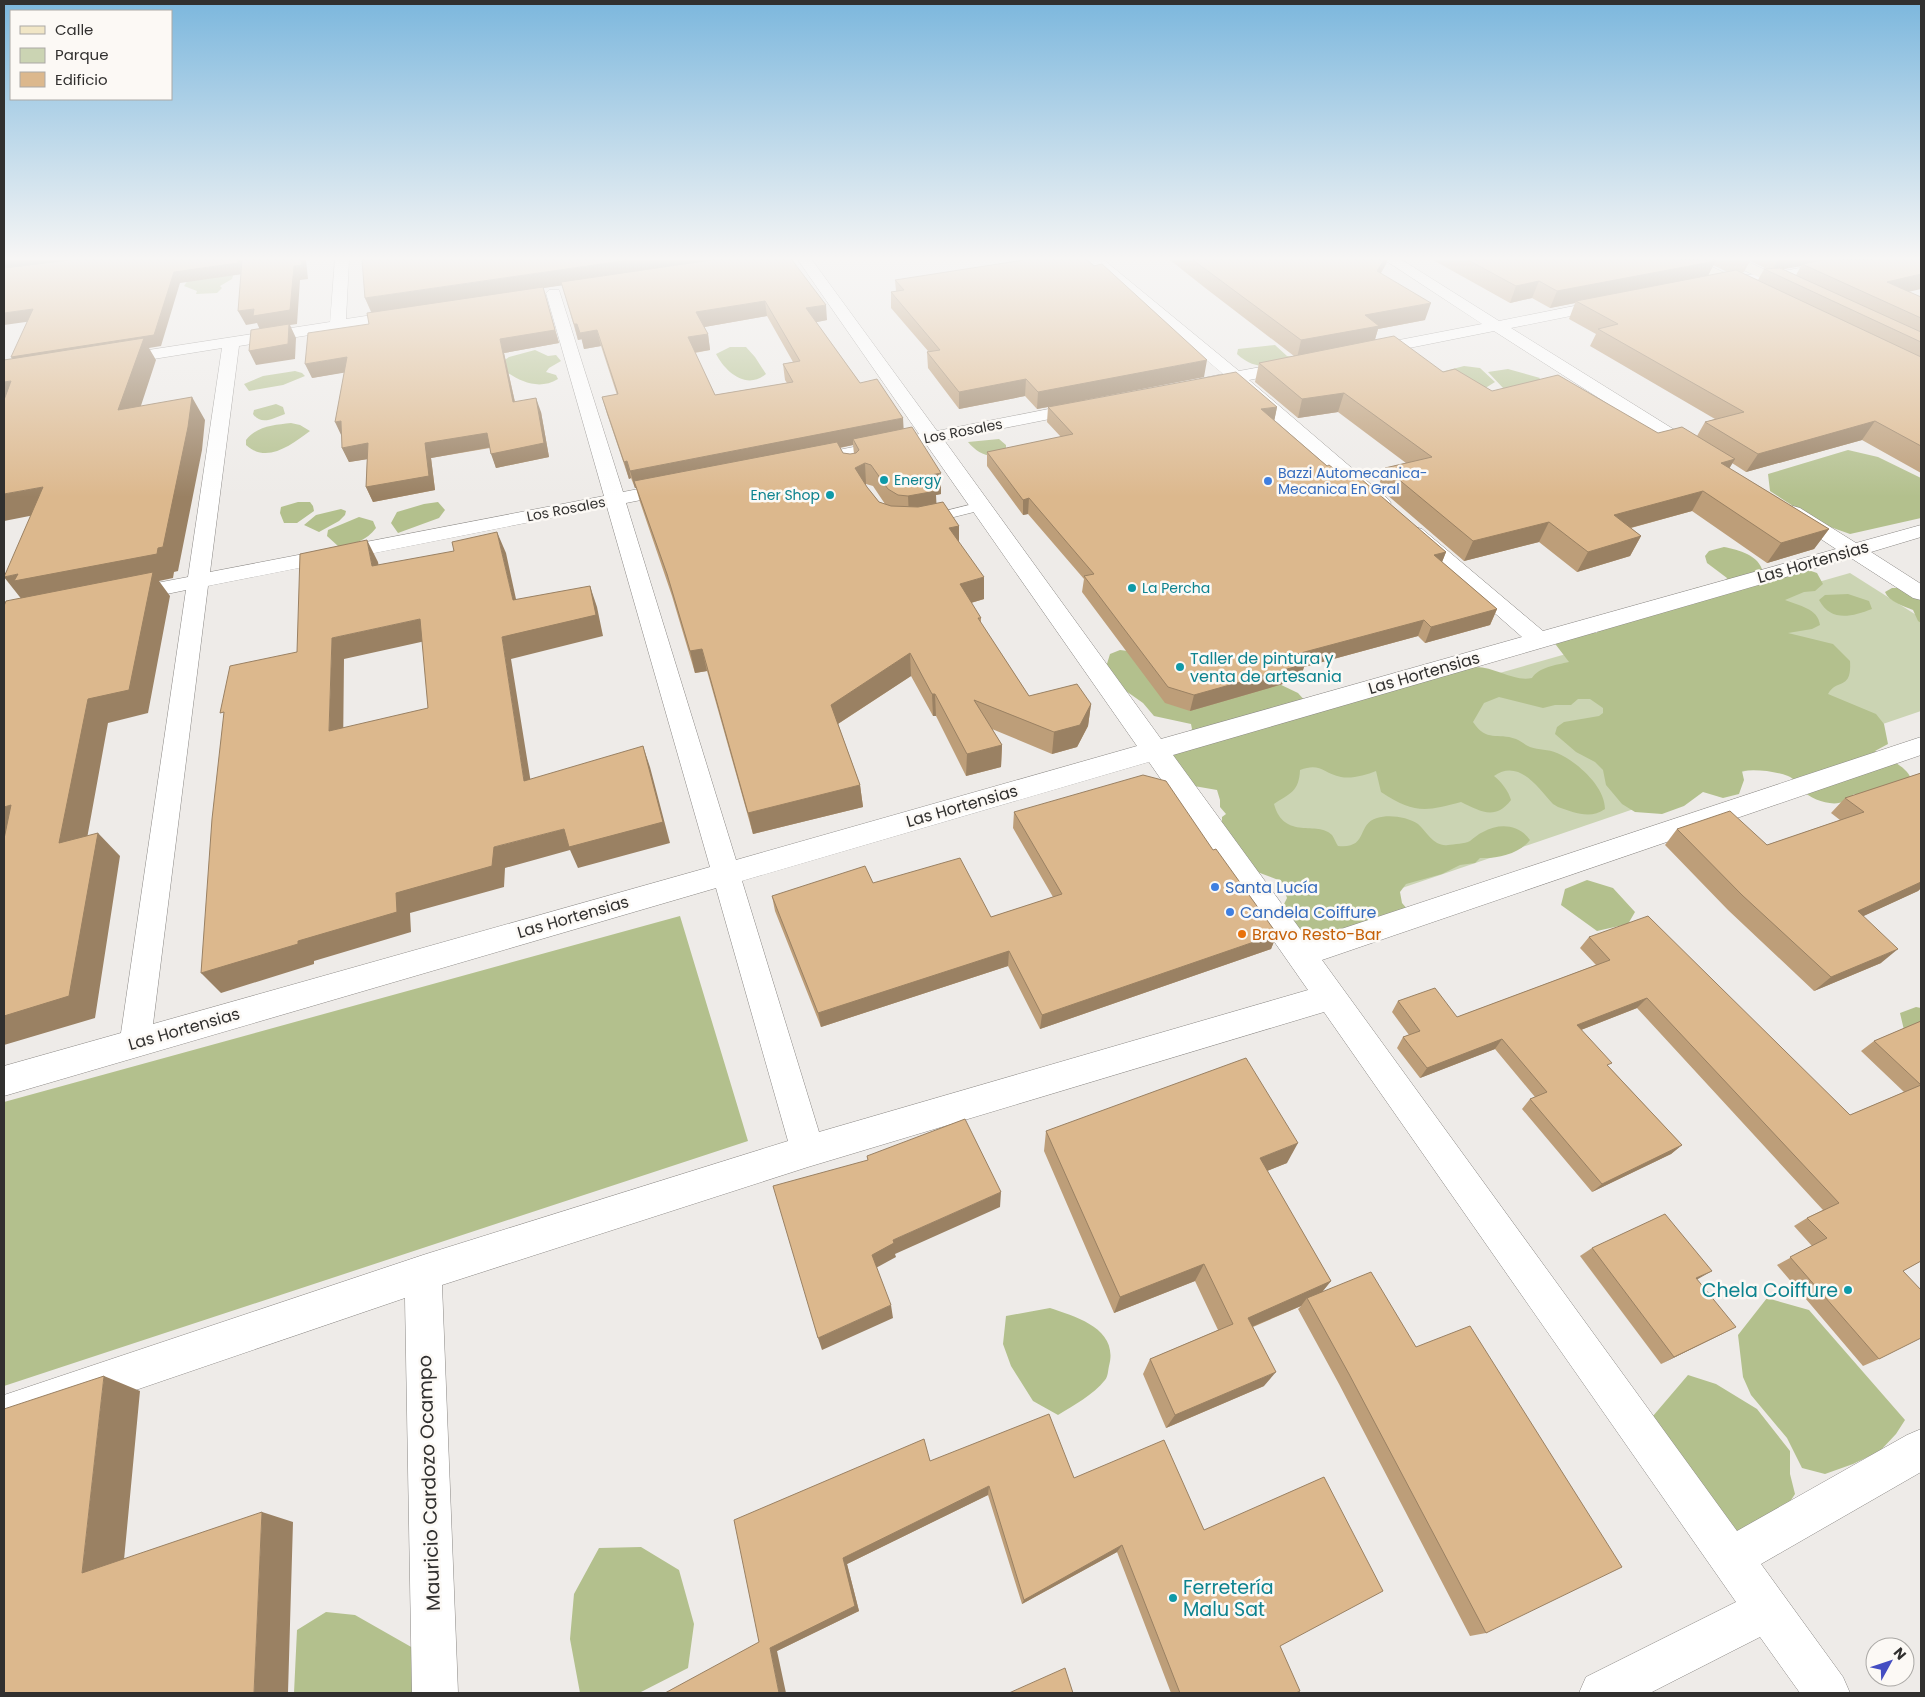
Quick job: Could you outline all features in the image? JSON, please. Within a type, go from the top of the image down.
[{"type":"street","points":[[99,363],[244,339]]},
{"type":"street","points":[[567,339],[808,1151]]},
{"type":"street","points":[[861,339],[1827,1693]]},
{"type":"street","points":[[1190,339],[1539,640]]},
{"type":"street","points":[[1351,354],[1427,339]]},
{"type":"street","points":[[1516,339],[1712,462]]},
{"type":"street","points":[[134,1043],[232,341]]},
{"type":"street","points":[[1188,386],[1312,362]]},
{"type":"street","name":"Los Rosales","points":[[794,464],[847,462],[931,437],[1102,403]]},
{"type":"street","name":"Los Rosales","points":[[111,598],[690,484]]},
{"type":"street","points":[[1778,503],[1921,593]]},
{"type":"street","name":"Las Hortensias","points":[[4,1081],[1921,531]]},
{"type":"street","points":[[1301,955],[1921,746]]},
{"type":"street","points":[[4,1415],[423,1272],[808,1151],[1331,997]]},
{"type":"street","name":"Mauricio Cardozo Ocampo","points":[[423,1272],[435,1693]]},
{"type":"street","points":[[1731,1558],[1921,1449]]},
{"type":"street","points":[[1602,1693],[1768,1610]]},
{"type":"lane","points":[[913,523],[981,506]]},
{"type":"green space","points":[[1275,345],[1287,356],[1306,359],[1279,365],[1261,366],[1245,360],[1237,354],[1238,349]]},
{"type":"green space","points":[[730,347],[746,347],[766,374],[758,379],[751,380],[737,377],[725,367],[716,354]]},
{"type":"green space","points":[[535,350],[548,356],[556,355],[561,361],[546,372],[556,375],[558,379],[551,383],[529,383],[502,369],[502,362],[509,357]]},
{"type":"green space","points":[[1464,366],[1480,368],[1495,382],[1479,392],[1426,376]]},
{"type":"green space","points":[[1508,369],[1540,378],[1532,390],[1504,389],[1488,372]]},
{"type":"green space","points":[[295,371],[305,376],[283,385],[249,391],[244,384],[263,376]]},
{"type":"green space","points":[[276,404],[283,407],[285,414],[272,419],[260,420],[253,414],[254,410]]},
{"type":"green space","points":[[291,423],[300,425],[310,431],[287,447],[270,453],[262,453],[246,445],[246,440],[250,435],[261,429]]},
{"type":"green space","points":[[999,439],[1006,445],[1006,452],[995,456],[980,453],[968,442]]},
{"type":"green space","points":[[1848,450],[1878,457],[1921,478],[1921,518],[1850,534],[1819,523],[1770,491],[1768,474]]},
{"type":"green space","points":[[298,502],[310,502],[314,511],[297,523],[284,523],[280,513],[281,507]]},
{"type":"green space","points":[[438,502],[445,510],[439,518],[398,533],[391,523],[397,512]]},
{"type":"green space","points":[[341,509],[346,511],[345,515],[339,521],[319,532],[304,525],[316,515]]},
{"type":"green space","points":[[359,517],[373,521],[376,528],[364,539],[349,545],[338,546],[327,536],[328,530]]},
{"type":"green space","points":[[1724,547],[1753,557],[1761,566],[1763,572],[1808,570],[1817,573],[1823,584],[1815,591],[1804,592],[1785,600],[1812,611],[1820,625],[1812,629],[1788,633],[1833,644],[1850,661],[1849,677],[1828,694],[1876,714],[1884,724],[1888,744],[1875,751],[1901,766],[1911,779],[1874,805],[1854,794],[1843,802],[1828,803],[1807,794],[1788,776],[1765,771],[1742,771],[1744,780],[1739,794],[1723,798],[1703,792],[1684,806],[1662,814],[1635,812],[1622,804],[1606,785],[1603,770],[1595,762],[1576,752],[1555,734],[1557,727],[1564,722],[1599,716],[1603,713],[1603,708],[1590,699],[1578,699],[1571,705],[1555,705],[1543,708],[1499,697],[1484,703],[1473,722],[1478,728],[1488,735],[1516,739],[1530,747],[1554,752],[1573,762],[1595,783],[1604,800],[1605,809],[1587,815],[1558,807],[1527,777],[1512,771],[1503,771],[1494,776],[1504,787],[1511,800],[1499,810],[1487,812],[1461,802],[1428,809],[1420,809],[1402,804],[1381,792],[1376,771],[1359,776],[1341,777],[1312,767],[1300,770],[1296,788],[1274,804],[1279,815],[1285,822],[1293,826],[1326,831],[1332,835],[1338,846],[1354,844],[1366,825],[1377,818],[1387,816],[1404,818],[1418,824],[1431,838],[1443,845],[1468,842],[1489,829],[1502,826],[1515,828],[1530,840],[1520,849],[1507,855],[1480,858],[1475,863],[1460,865],[1442,874],[1406,884],[1400,892],[1402,903],[1408,910],[1336,955],[1297,937],[1281,910],[1287,898],[1281,881],[1252,870],[1222,830],[1222,817],[1226,814],[1220,807],[1217,790],[1194,786],[1168,760],[1192,729],[1191,724],[1154,716],[1143,703],[1126,691],[1106,667],[1110,654],[1120,650],[1135,652],[1275,682],[1298,693],[1306,702],[1476,667],[1490,669],[1518,678],[1532,678],[1543,669],[1569,662],[1553,641],[1585,632],[1597,633],[1599,616],[1694,604],[1690,592],[1695,588],[1724,583],[1727,578],[1707,563],[1705,556],[1709,551]]},
{"type":"green space","points":[[1850,573],[1921,618],[1921,711],[1314,918],[1195,760]]},
{"type":"green space","points":[[1892,588],[1899,588],[1921,598],[1921,623],[1918,621],[1913,610],[1897,603],[1887,595],[1885,592]]},
{"type":"green space","points":[[1848,594],[1869,601],[1872,609],[1857,614],[1836,615],[1829,612],[1819,600],[1825,595]]},
{"type":"green space","points":[[1587,880],[1613,888],[1635,912],[1628,924],[1597,931],[1561,905],[1565,889]]},
{"type":"green space","points":[[680,916],[748,1141],[4,1386],[4,1102]]},
{"type":"green space","points":[[1916,1007],[1921,1008],[1921,1041],[1904,1030],[1900,1013]]},
{"type":"green space","points":[[1767,1298],[1809,1310],[1905,1420],[1896,1434],[1880,1451],[1853,1464],[1825,1474],[1802,1468],[1787,1438],[1751,1395],[1743,1377],[1738,1335]]},
{"type":"green space","points":[[1050,1308],[1093,1326],[1108,1343],[1110,1353],[1108,1373],[1105,1380],[1089,1395],[1058,1415],[1033,1401],[1011,1366],[1003,1344],[1006,1316]]},
{"type":"green space","points":[[1688,1375],[1716,1384],[1757,1409],[1790,1451],[1790,1474],[1795,1494],[1780,1517],[1729,1537],[1647,1423]]},
{"type":"green space","points":[[641,1547],[679,1570],[694,1624],[688,1668],[639,1693],[580,1693],[570,1639],[574,1594],[599,1548]]},
{"type":"green space","points":[[326,1612],[355,1615],[413,1648],[418,1693],[294,1693],[297,1630]]},
{"type":"building","points":[[19,339],[127,339],[11,357]]},
{"type":"building","points":[[144,339],[118,410],[192,397],[188,427],[163,547],[158,548],[157,554],[14,581],[18,574],[4,577],[43,487],[4,494],[4,400],[11,381],[4,382],[4,360]]},
{"type":"building","points":[[250,339],[288,339],[288,344],[249,351]]},
{"type":"building","points":[[307,339],[500,339],[513,402],[536,398],[544,443],[491,454],[487,433],[425,443],[429,476],[366,487],[368,443],[342,448],[341,421],[335,422],[347,357],[305,364]]},
{"type":"building","points":[[600,339],[689,339],[715,395],[793,382],[783,364],[800,361],[787,339],[828,339],[860,383],[877,379],[903,418],[630,471],[627,461],[624,462],[602,397],[618,394]]},
{"type":"building","points":[[931,339],[1184,339],[1207,360],[1038,392],[1026,379],[959,392],[927,352],[940,350]]},
{"type":"building","points":[[1378,339],[1398,339],[1443,372],[1455,369],[1492,391],[1558,375],[1658,433],[1682,427],[1735,459],[1721,463],[1829,529],[1781,543],[1703,491],[1614,515],[1641,536],[1588,552],[1549,522],[1473,541],[1385,468],[1432,457],[1344,393],[1302,399],[1259,363]]},
{"type":"building","points":[[1616,339],[1883,339],[1921,357],[1921,446],[1875,421],[1758,454],[1705,422],[1744,412]]},
{"type":"building","points":[[1236,372],[1277,407],[1261,409],[1327,466],[1329,465],[1349,480],[1360,478],[1446,552],[1434,555],[1497,609],[1431,627],[1424,620],[1297,654],[1305,664],[1194,695],[1168,687],[1084,576],[1094,574],[1029,498],[1023,500],[987,452],[1073,434],[1048,407]]},
{"type":"building","points":[[912,427],[941,473],[926,476],[936,491],[908,496],[898,495],[888,489],[871,465],[865,463],[855,468],[867,487],[879,502],[891,506],[918,507],[943,502],[959,526],[949,528],[984,577],[960,584],[981,618],[978,618],[1029,696],[1077,684],[1091,704],[1080,725],[1054,732],[974,700],[1002,745],[967,754],[935,694],[932,694],[910,653],[831,705],[860,785],[748,813],[702,649],[690,651],[667,574],[634,481],[837,442],[843,453],[856,453],[859,450],[853,439]]},
{"type":"building","points":[[497,532],[513,600],[590,586],[596,615],[502,637],[524,781],[643,746],[663,822],[569,847],[564,829],[494,847],[492,866],[396,893],[397,912],[298,941],[298,944],[201,973],[212,819],[224,712],[220,713],[230,666],[297,652],[300,554],[367,540],[372,566],[454,551],[452,542]],"holes":[[[420,619],[428,708],[329,731],[332,638]]]},
{"type":"building","points":[[153,572],[129,690],[88,699],[59,843],[98,833],[69,996],[4,1016],[4,839],[11,805],[4,807],[4,606],[6,601]]},
{"type":"building","points":[[1921,773],[1921,882],[1858,911],[1898,949],[1831,977],[1742,895],[1677,829],[1730,811],[1767,845],[1864,812],[1845,798]]},
{"type":"building","points":[[1143,775],[1166,781],[1213,850],[1216,849],[1277,934],[1042,1015],[1009,951],[818,1013],[772,896],[865,866],[873,883],[960,858],[991,917],[1062,894],[1014,812]]},
{"type":"building","points":[[1648,916],[1850,1115],[1921,1085],[1921,1261],[1903,1271],[1921,1290],[1921,1338],[1879,1359],[1790,1257],[1827,1238],[1807,1218],[1839,1203],[1647,998],[1577,1025],[1612,1063],[1607,1065],[1682,1145],[1602,1184],[1530,1099],[1547,1092],[1502,1039],[1427,1068],[1403,1037],[1420,1031],[1398,1001],[1435,988],[1457,1017],[1610,960],[1589,937]]},
{"type":"building","points":[[1921,1021],[1921,1085],[1874,1041]]},
{"type":"building","points":[[1246,1058],[1298,1143],[1260,1158],[1331,1281],[1248,1318],[1276,1372],[1175,1415],[1150,1359],[1233,1324],[1204,1264],[1120,1297],[1046,1131]]},
{"type":"building","points":[[965,1119],[1001,1192],[893,1240],[894,1243],[872,1255],[891,1305],[818,1338],[773,1186],[868,1160],[867,1156]]},
{"type":"building","points":[[1665,1214],[1712,1271],[1696,1278],[1736,1327],[1674,1357],[1592,1248]]},
{"type":"building","points":[[1371,1272],[1416,1347],[1470,1326],[1622,1567],[1486,1633],[1307,1298]]},
{"type":"building","points":[[104,1376],[82,1573],[262,1512],[254,1693],[4,1693],[4,1409]]},
{"type":"building","points":[[1049,1414],[1074,1478],[1164,1440],[1204,1530],[1324,1477],[1383,1591],[1280,1646],[1300,1691],[1296,1693],[1180,1693],[1122,1545],[1024,1600],[989,1486],[843,1558],[855,1606],[770,1648],[779,1693],[665,1693],[759,1642],[734,1520],[924,1439],[930,1461]]},
{"type":"building","points":[[1065,1668],[1073,1693],[1009,1693]]},
{"type":"place","name":"Energy","points":[[884,480]]},
{"type":"place","name":"Bazzi Automecanica- Mecanica En Gral","points":[[1268,481]]},
{"type":"place","name":"Ener Shop","points":[[830,495]]},
{"type":"place","name":"La Percha","points":[[1132,588]]},
{"type":"place","name":"Taller de pintura y venta de artesania","points":[[1180,667]]},
{"type":"place","name":"Santa Lucía","points":[[1215,887]]},
{"type":"place","name":"Candela Coiffure","points":[[1230,912]]},
{"type":"place","name":"Bravo Resto-Bar","points":[[1242,934]]},
{"type":"place","name":"Chela Coiffure","points":[[1848,1290]]},
{"type":"place","name":"Ferretería Malu Sat","points":[[1173,1598]]}]
